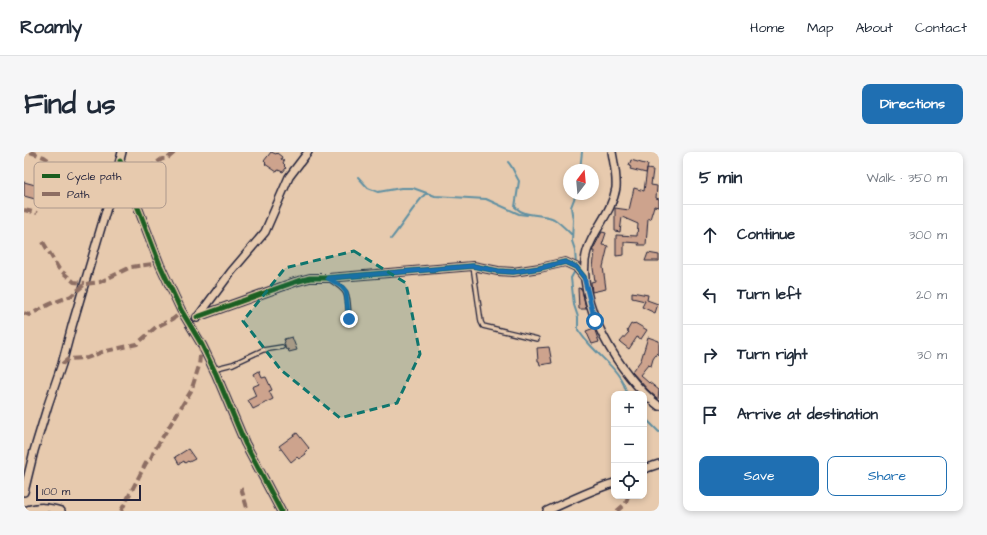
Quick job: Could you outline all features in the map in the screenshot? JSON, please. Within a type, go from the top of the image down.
[{"type":"street","points":[[120,161],[122,152]]},
{"type":"street","points":[[191,326],[231,272],[266,232],[289,177],[308,152]]},
{"type":"street","points":[[612,152],[616,188],[605,216],[590,241],[584,265],[584,277],[595,321],[617,361],[632,379],[659,406]]},
{"type":"street","points":[[24,492],[34,451],[62,364],[107,208]]},
{"type":"street","points":[[138,208],[159,263],[181,310],[213,369],[245,443],[280,511]]},
{"type":"street","points":[[197,317],[310,278],[328,278],[473,266],[498,271],[513,272],[565,262],[576,267],[584,277]]},
{"type":"street","points":[[647,468],[659,464]]},
{"type":"street","points":[[547,511],[597,488],[611,484]]},
{"type":"street","points":[[25,511],[41,507],[49,507],[61,511]]},
{"type":"lane","points":[[473,266],[481,322],[483,326],[538,339]]},
{"type":"lane","points":[[328,278],[342,287],[346,292],[349,319]]},
{"type":"lane","points":[[213,369],[233,364],[263,350],[282,347]]},
{"type":"highlighted area","points":[[354,251],[406,283],[420,354],[397,403],[340,418],[281,370],[243,321],[285,268]]},
{"type":"building","points":[[271,152],[277,153],[282,157],[281,159],[284,161],[283,163],[286,168],[283,172],[278,170],[277,172],[265,164],[266,163],[264,161]]},
{"type":"building","points":[[631,160],[648,165],[646,173],[630,169],[631,167],[629,166]]},
{"type":"building","points":[[647,169],[653,170],[651,185],[657,186],[656,198],[659,199],[659,207],[654,206],[650,219],[648,218],[646,245],[624,242],[624,255],[616,256],[616,235],[637,236],[638,224],[622,217],[620,232],[615,231],[615,208],[629,210],[634,188],[644,191]]},
{"type":"building","points":[[24,182],[34,185],[34,199],[24,196]]},
{"type":"building","points":[[602,232],[606,233],[602,245],[608,246],[603,267],[606,289],[592,292],[591,282],[595,281],[593,268],[595,251],[592,251]]},
{"type":"building","points":[[648,253],[659,255],[659,261],[645,261]]},
{"type":"building","points":[[578,288],[582,289],[586,309],[579,309]]},
{"type":"building","points":[[632,292],[648,295],[647,300],[658,304],[655,313],[642,307],[645,301],[632,298]]},
{"type":"building","points":[[635,323],[647,330],[641,339],[637,337],[629,349],[620,342],[629,332],[627,331],[631,324],[633,325]]},
{"type":"building","points":[[594,328],[599,342],[592,344],[586,331]]},
{"type":"building","points":[[292,337],[297,350],[289,352],[288,349],[286,350],[284,339]]},
{"type":"building","points":[[648,337],[659,341],[659,355],[657,353],[651,366],[648,365],[640,375],[659,390],[658,399],[632,372],[641,360]]},
{"type":"building","points":[[549,347],[552,363],[540,365],[538,361],[537,348]]},
{"type":"building","points":[[259,371],[262,378],[266,377],[272,390],[269,391],[273,399],[253,409],[248,400],[256,396],[252,387],[259,384],[254,374]]},
{"type":"building","points":[[297,433],[309,448],[305,452],[306,454],[299,459],[297,457],[291,462],[279,446]]},
{"type":"building","points":[[188,449],[195,459],[185,463],[184,461],[179,464],[175,457]]},
{"type":"waterway","points":[[581,164],[582,152]]},
{"type":"waterway","points":[[508,162],[519,181],[515,207],[524,213],[554,219],[571,234]]},
{"type":"waterway","points":[[358,177],[368,188],[378,192],[401,188],[413,188],[435,196],[486,199],[519,214],[527,215]]},
{"type":"waterway","points":[[391,239],[426,193]]},
{"type":"waterway","points":[[574,200],[571,207],[573,220],[572,241],[575,250],[576,265]]},
{"type":"waterway","points":[[576,269],[571,278],[574,305],[578,317],[578,330],[617,374],[626,391]]},
{"type":"waterway","points":[[647,420],[659,432]]},
{"type":"marked path","points":[[30,152],[44,157],[51,162]]},
{"type":"marked path","points":[[158,162],[162,159],[167,159],[175,152]]},
{"type":"marked path","points":[[24,210],[37,213]]},
{"type":"marked path","points":[[43,242],[59,269],[74,282],[85,283]]},
{"type":"marked path","points":[[24,313],[29,315],[50,304],[71,296],[85,284],[100,282],[131,267],[159,263]]},
{"type":"marked path","points":[[62,364],[68,359],[87,358],[102,352],[137,344],[156,327],[173,319],[181,310]]},
{"type":"marked path","points":[[121,511],[146,463],[151,458],[191,391],[199,366],[201,347]]},
{"type":"marked path","points":[[241,488],[248,511]]},
{"type":"marked path","points":[[617,511],[626,503],[627,499]]},
{"type":"cycle path","points":[[138,208],[160,265],[181,310],[202,345],[245,443],[281,511]]},
{"type":"cycle path","points":[[197,317],[310,278],[328,278],[473,266],[498,271],[513,272],[565,262],[576,267],[584,277]]},
{"type":"route","points":[[349,319],[346,292],[342,287],[328,278],[473,266],[498,271],[513,272],[565,262],[580,270],[584,277],[595,321]]}]
